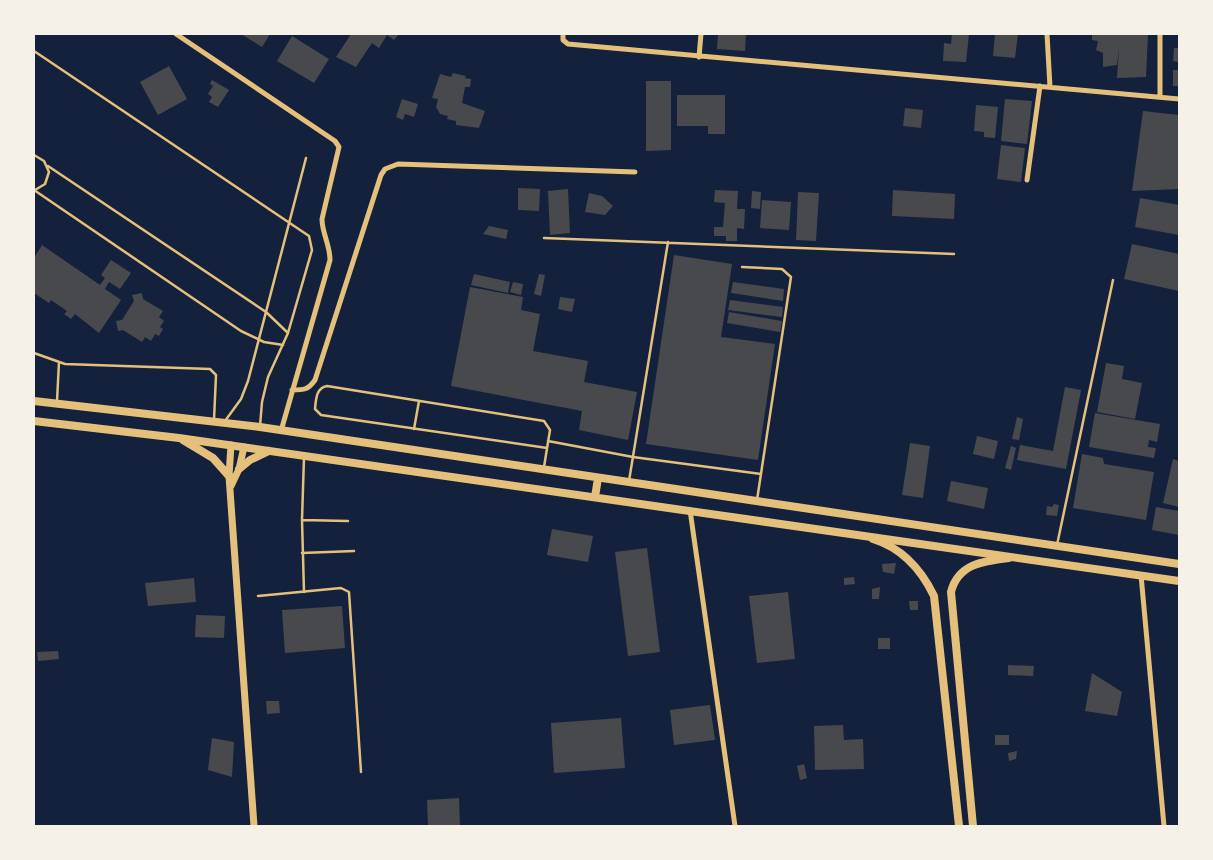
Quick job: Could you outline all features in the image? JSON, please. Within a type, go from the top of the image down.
[{"type":"main road","points":[[34,401],[260,427],[543,471],[629,482],[1179,564]]},
{"type":"main road","points":[[34,421],[231,445],[1179,581]]},
{"type":"main road","points":[[179,438],[213,458],[229,476]]},
{"type":"main road","points":[[231,445],[229,476],[254,826]]},
{"type":"main road","points":[[231,486],[239,469],[244,447]]},
{"type":"main road","points":[[239,469],[250,460],[270,451]]},
{"type":"main road","points":[[595,497],[598,478]]},
{"type":"main road","points":[[864,537],[887,544],[907,557],[922,575],[934,596],[959,826]]},
{"type":"main road","points":[[973,826],[951,592],[956,579],[969,566],[1014,558]]},
{"type":"street","points":[[179,34],[335,141],[339,147],[322,219],[322,226],[330,250],[330,260],[280,431]]},
{"type":"street","points":[[563,34],[563,40],[568,44],[1179,98]]},
{"type":"street","points":[[699,57],[701,34]]},
{"type":"street","points":[[1048,34],[1050,87]]},
{"type":"street","points":[[1160,34],[1160,97]]},
{"type":"street","points":[[1027,180],[1040,86]]},
{"type":"street","points":[[292,390],[304,390],[310,387],[315,380],[380,175],[385,169],[398,164],[635,172]]},
{"type":"street","points":[[690,510],[735,826]]},
{"type":"street","points":[[1140,575],[1164,826]]},
{"type":"lane","points":[[34,51],[306,233],[312,245],[288,333],[272,364],[265,390],[260,427]]},
{"type":"lane","points":[[34,155],[266,312],[288,333]]},
{"type":"lane","points":[[224,422],[245,390],[306,158]]},
{"type":"lane","points":[[34,190],[40,188],[48,178],[48,166]]},
{"type":"lane","points":[[34,190],[241,331],[259,340],[283,345]]},
{"type":"lane","points":[[544,238],[954,254]]},
{"type":"lane","points":[[629,482],[668,242]]},
{"type":"lane","points":[[742,267],[782,269],[791,277],[756,502]]},
{"type":"lane","points":[[1056,547],[1113,280]]},
{"type":"lane","points":[[34,354],[59,362],[210,369],[216,375],[214,421]]},
{"type":"lane","points":[[56,404],[59,362]]},
{"type":"lane","points":[[543,471],[547,448],[550,427],[544,421],[327,386],[319,390],[315,409],[321,415],[547,448]]},
{"type":"lane","points":[[414,429],[419,401]]},
{"type":"lane","points":[[548,441],[633,457],[761,474]]},
{"type":"lane","points":[[304,456],[302,520],[304,592]]},
{"type":"lane","points":[[302,520],[348,521]]},
{"type":"lane","points":[[302,553],[354,552]]},
{"type":"lane","points":[[258,596],[341,588],[347,590],[350,595],[360,772]]},
{"type":"building","points":[[241,34],[270,34],[262,47]]},
{"type":"building","points":[[351,34],[399,34],[394,40],[387,35],[379,48],[372,43],[356,67],[336,57]]},
{"type":"building","points":[[718,34],[746,34],[745,51],[717,49]]},
{"type":"building","points":[[952,34],[969,34],[966,62],[943,61],[944,43],[951,44]]},
{"type":"building","points":[[995,34],[1018,34],[1015,58],[993,56]]},
{"type":"building","points":[[1092,34],[1148,34],[1146,77],[1117,78],[1119,48],[1117,65],[1103,67],[1103,53],[1096,50],[1098,41],[1092,40]]},
{"type":"building","points":[[292,36],[329,59],[314,83],[277,61]]},
{"type":"building","points":[[1174,48],[1179,48],[1179,62],[1173,61]]},
{"type":"building","points":[[169,66],[187,99],[158,115],[140,82]]},
{"type":"building","points":[[1173,70],[1179,70],[1179,86],[1173,86]]},
{"type":"building","points":[[453,73],[471,79],[470,87],[465,87],[462,103],[485,111],[479,128],[456,125],[456,121],[447,119],[448,116],[440,114],[436,107],[438,99],[432,98],[440,74],[451,77]]},
{"type":"building","points":[[212,80],[229,90],[218,107],[209,102],[212,97],[208,94],[213,86],[210,84]]},
{"type":"building","points":[[646,81],[671,81],[671,150],[646,151]]},
{"type":"building","points":[[677,95],[725,95],[725,134],[708,134],[708,126],[677,126]]},
{"type":"building","points":[[402,99],[418,104],[414,117],[405,114],[403,120],[396,117]]},
{"type":"building","points":[[1005,99],[1032,101],[1027,144],[1001,141]]},
{"type":"building","points":[[976,105],[998,107],[995,138],[984,137],[984,132],[974,131]]},
{"type":"building","points":[[905,108],[923,110],[921,128],[903,126]]},
{"type":"building","points":[[1143,111],[1179,115],[1179,189],[1132,191]]},
{"type":"building","points":[[1001,145],[1025,148],[1021,182],[997,179]]},
{"type":"building","points":[[518,188],[540,189],[539,211],[518,210]]},
{"type":"building","points":[[568,189],[570,233],[550,235],[548,191]]},
{"type":"building","points":[[715,190],[738,191],[737,209],[745,209],[744,229],[737,228],[737,241],[726,241],[726,236],[714,236],[714,227],[723,227],[725,203],[714,202]]},
{"type":"building","points":[[893,190],[955,194],[954,219],[892,216]]},
{"type":"building","points":[[752,191],[761,192],[760,209],[751,208]]},
{"type":"building","points":[[798,192],[819,193],[816,241],[796,240]]},
{"type":"building","points":[[589,193],[602,196],[613,206],[605,215],[585,212]]},
{"type":"building","points":[[1140,198],[1179,205],[1179,235],[1135,227]]},
{"type":"building","points":[[762,200],[791,202],[789,230],[760,228]]},
{"type":"building","points":[[489,226],[508,230],[506,239],[483,234]]},
{"type":"building","points":[[1132,244],[1179,254],[1179,291],[1124,279]]},
{"type":"building","points":[[42,245],[100,285],[105,278],[101,275],[111,260],[131,273],[120,289],[109,282],[105,289],[121,300],[99,333],[75,314],[71,319],[64,314],[67,311],[51,300],[49,303],[34,293],[34,258]]},
{"type":"building","points":[[674,255],[732,264],[721,337],[775,344],[758,460],[646,444]]},
{"type":"building","points":[[474,274],[510,282],[508,293],[471,285]]},
{"type":"building","points":[[539,274],[545,275],[541,296],[534,294]]},
{"type":"building","points":[[513,282],[523,284],[521,295],[510,292]]},
{"type":"building","points":[[733,282],[784,289],[783,301],[731,293]]},
{"type":"building","points":[[470,287],[523,297],[521,310],[540,314],[533,351],[588,361],[584,382],[637,392],[628,440],[579,430],[582,411],[451,386]]},
{"type":"building","points":[[142,293],[143,299],[163,311],[159,317],[164,321],[160,327],[163,329],[159,336],[155,334],[151,341],[145,337],[142,342],[123,330],[118,331],[116,321],[122,320],[134,301],[132,295]]},
{"type":"building","points":[[560,297],[575,299],[572,312],[558,309]]},
{"type":"building","points":[[730,300],[783,307],[782,317],[728,310]]},
{"type":"building","points":[[729,312],[782,321],[780,332],[727,323]]},
{"type":"building","points":[[1106,363],[1124,366],[1122,379],[1142,383],[1135,419],[1097,412]]},
{"type":"building","points":[[1065,387],[1081,390],[1066,469],[1017,460],[1020,445],[1053,451]]},
{"type":"building","points":[[1095,413],[1160,424],[1157,442],[1149,440],[1148,447],[1156,448],[1154,458],[1089,447]]},
{"type":"building","points":[[1017,417],[1023,419],[1019,440],[1012,439]]},
{"type":"building","points":[[977,436],[998,441],[994,459],[973,454]]},
{"type":"building","points":[[910,443],[930,446],[923,498],[902,495]]},
{"type":"building","points":[[1011,446],[1016,448],[1011,470],[1005,468]]},
{"type":"building","points":[[1082,454],[1103,458],[1104,464],[1154,472],[1146,520],[1073,508]]},
{"type":"building","points":[[1173,459],[1179,461],[1179,507],[1163,503]]},
{"type":"building","points":[[951,481],[988,488],[984,509],[947,501]]},
{"type":"building","points":[[1054,504],[1059,505],[1057,516],[1046,515],[1047,506],[1052,507]]},
{"type":"building","points":[[1156,507],[1179,511],[1179,535],[1152,530]]},
{"type":"building","points":[[552,529],[593,536],[588,562],[547,555]]},
{"type":"building","points":[[647,548],[660,652],[628,656],[615,552]]},
{"type":"building","points":[[896,563],[894,574],[883,572],[882,564]]},
{"type":"building","points":[[854,577],[855,584],[844,585],[844,578]]},
{"type":"building","points":[[194,578],[196,602],[148,606],[145,583]]},
{"type":"building","points":[[880,587],[879,599],[872,599],[872,589]]},
{"type":"building","points":[[788,592],[795,659],[757,663],[749,596]]},
{"type":"building","points":[[909,601],[918,601],[918,610],[910,610]]},
{"type":"building","points":[[342,606],[345,648],[285,653],[282,610]]},
{"type":"building","points":[[196,615],[225,616],[224,638],[195,637]]},
{"type":"building","points":[[878,638],[890,638],[890,649],[878,649]]},
{"type":"building","points":[[58,651],[59,659],[38,661],[37,652]]},
{"type":"building","points":[[1008,665],[1034,666],[1033,676],[1008,675]]},
{"type":"building","points":[[1092,673],[1122,692],[1117,716],[1085,711]]},
{"type":"building","points":[[266,701],[279,701],[280,713],[267,714]]},
{"type":"building","points":[[710,705],[715,740],[674,745],[670,710]]},
{"type":"building","points":[[621,718],[625,768],[554,773],[551,723]]},
{"type":"building","points":[[843,725],[844,740],[863,739],[864,769],[815,770],[814,726]]},
{"type":"building","points":[[995,735],[1009,735],[1009,745],[995,745]]},
{"type":"building","points":[[212,738],[234,742],[232,777],[208,770]]},
{"type":"building","points":[[1017,751],[1016,759],[1009,761],[1008,753]]},
{"type":"building","points":[[804,764],[807,778],[800,780],[797,766]]},
{"type":"building","points":[[459,798],[460,826],[428,826],[427,800]]}]
